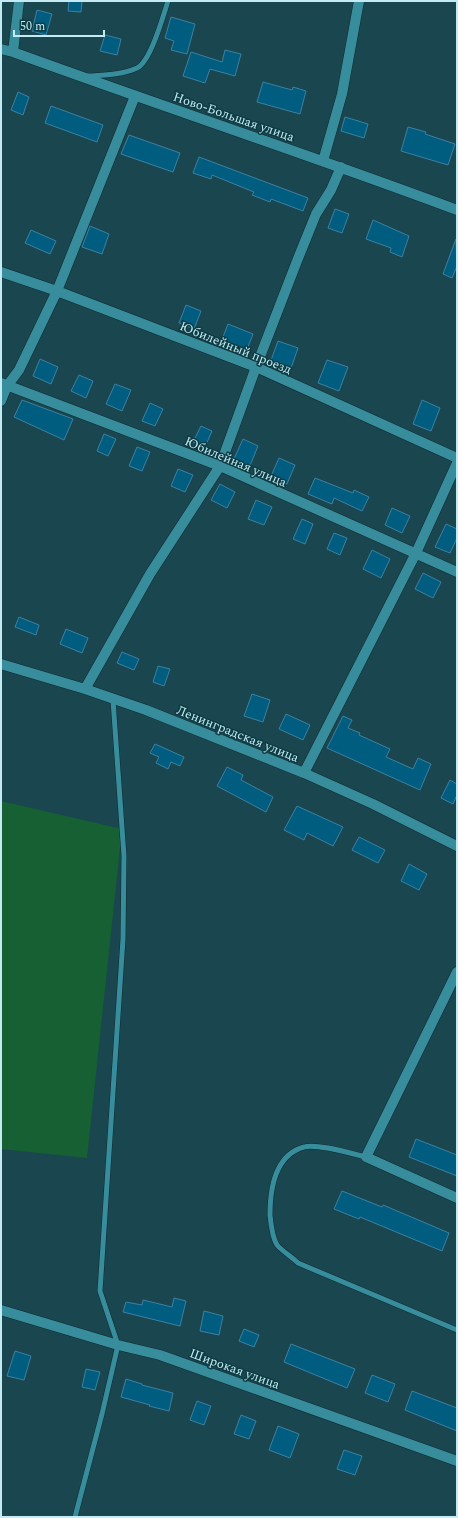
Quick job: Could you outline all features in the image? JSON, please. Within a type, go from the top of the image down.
[{"type":"street","points":[[13,52],[19,1]]},
{"type":"street","points":[[322,161],[342,94],[359,1]]},
{"type":"street","name":"Ново-Большая улица","points":[[1,49],[341,167],[457,210]]},
{"type":"street","points":[[1,401],[4,385],[19,370],[56,291],[135,96]]},
{"type":"street","points":[[85,689],[150,574],[220,466],[256,367],[316,214],[331,190],[341,167]]},
{"type":"street","name":"Юбилейный проезд","points":[[1,272],[56,291],[256,367],[457,458]]},
{"type":"street","name":"Юбилейная улица","points":[[4,385],[220,466],[457,572]]},
{"type":"street","points":[[304,774],[416,554],[457,463]]},
{"type":"street","name":"Ленинградская улица","points":[[1,664],[85,689],[113,700],[146,710],[374,804],[457,846]]},
{"type":"street","points":[[457,972],[366,1157],[457,1198]]},
{"type":"street","name":"Широкая улица","points":[[1,1310],[118,1345],[160,1355],[457,1461]]},
{"type":"lane","points":[[82,77],[121,73],[138,68],[152,47],[168,1]]},
{"type":"lane","points":[[76,1517],[118,1345],[100,1291],[123,939],[124,856],[113,700]]},
{"type":"lane","points":[[366,1157],[333,1149],[306,1146],[294,1150],[281,1164],[274,1180],[270,1201],[272,1232],[277,1245],[298,1263],[457,1330]]},
{"type":"green space","points":[[1,801],[122,829],[87,1158],[1,1149]]},
{"type":"building","points":[[69,1],[82,1],[81,12],[68,11]]},
{"type":"building","points":[[37,10],[52,14],[46,35],[32,31]]},
{"type":"building","points":[[171,17],[195,24],[187,54],[171,50],[174,41],[165,38]]},
{"type":"building","points":[[105,35],[121,39],[117,55],[100,51]]},
{"type":"building","points":[[225,50],[241,54],[235,76],[210,69],[205,83],[183,76],[191,52],[222,62]]},
{"type":"building","points":[[263,82],[292,90],[293,87],[306,91],[300,114],[257,102]]},
{"type":"building","points":[[18,92],[29,97],[23,115],[11,110]]},
{"type":"building","points":[[51,106],[103,125],[97,142],[45,123]]},
{"type":"building","points":[[345,117],[368,124],[364,138],[341,131]]},
{"type":"building","points":[[408,127],[426,132],[425,134],[455,144],[448,165],[401,151]]},
{"type":"building","points":[[129,135],[180,153],[173,172],[121,154]]},
{"type":"building","points":[[199,157],[308,198],[303,211],[271,199],[270,202],[252,195],[254,192],[212,175],[211,179],[193,173]]},
{"type":"building","points":[[335,209],[349,214],[342,233],[328,228]]},
{"type":"building","points":[[373,220],[409,236],[402,257],[390,252],[391,248],[366,239]]},
{"type":"building","points":[[90,226],[109,234],[102,254],[82,247]]},
{"type":"building","points":[[31,230],[56,241],[50,254],[25,243]]},
{"type":"building","points":[[456,239],[457,266],[452,278],[443,274]]},
{"type":"building","points":[[186,305],[201,311],[194,329],[179,323]]},
{"type":"building","points":[[228,324],[253,334],[246,352],[221,342]]},
{"type":"building","points":[[278,341],[298,348],[290,371],[270,363]]},
{"type":"building","points":[[40,359],[58,367],[51,384],[33,376]]},
{"type":"building","points":[[327,360],[348,367],[339,391],[318,383]]},
{"type":"building","points":[[79,375],[93,381],[86,398],[71,391]]},
{"type":"building","points":[[115,384],[131,390],[122,411],[106,404]]},
{"type":"building","points":[[22,400],[73,419],[64,440],[14,417]]},
{"type":"building","points":[[422,400],[440,408],[431,431],[413,424]]},
{"type":"building","points":[[150,403],[163,409],[155,426],[142,421]]},
{"type":"building","points":[[201,426],[212,431],[205,447],[193,442]]},
{"type":"building","points":[[104,434],[116,439],[108,456],[97,451]]},
{"type":"building","points":[[243,439],[258,446],[249,468],[233,461]]},
{"type":"building","points":[[137,447],[150,452],[142,471],[129,466]]},
{"type":"building","points":[[279,458],[295,465],[287,484],[271,476]]},
{"type":"building","points":[[178,469],[193,475],[185,492],[171,486]]},
{"type":"building","points":[[315,478],[353,493],[354,490],[369,497],[362,511],[334,498],[332,504],[308,494]]},
{"type":"building","points":[[220,484],[235,492],[227,508],[211,500]]},
{"type":"building","points":[[256,500],[272,507],[264,525],[248,519]]},
{"type":"building","points":[[392,508],[410,516],[402,533],[385,525]]},
{"type":"building","points":[[302,519],[313,524],[305,544],[293,539]]},
{"type":"building","points":[[446,524],[457,529],[457,538],[450,553],[435,547]]},
{"type":"building","points":[[334,533],[347,538],[340,555],[327,549]]},
{"type":"building","points":[[372,550],[390,559],[381,578],[363,569]]},
{"type":"building","points":[[423,573],[441,582],[433,598],[415,589]]},
{"type":"building","points":[[19,617],[39,625],[36,635],[15,627]]},
{"type":"building","points":[[66,629],[88,638],[82,653],[60,644]]},
{"type":"building","points":[[122,652],[139,659],[134,670],[117,663]]},
{"type":"building","points":[[158,666],[170,669],[164,686],[153,682]]},
{"type":"building","points":[[252,694],[270,700],[263,722],[244,716]]},
{"type":"building","points":[[286,714],[310,725],[303,740],[279,729]]},
{"type":"building","points":[[343,716],[352,720],[348,728],[360,733],[359,735],[390,749],[386,757],[413,769],[418,758],[431,764],[420,790],[327,748]]},
{"type":"building","points":[[155,744],[184,757],[180,766],[171,762],[168,769],[156,763],[159,757],[150,753]]},
{"type":"building","points":[[227,767],[243,775],[241,780],[273,797],[266,812],[217,786]]},
{"type":"building","points":[[450,780],[457,784],[457,795],[453,804],[441,798]]},
{"type":"building","points":[[297,806],[343,827],[333,846],[307,833],[304,840],[284,830]]},
{"type":"building","points":[[359,837],[385,850],[378,863],[352,850]]},
{"type":"building","points":[[409,864],[427,874],[419,890],[401,881]]},
{"type":"building","points":[[416,1139],[457,1155],[457,1176],[409,1157]]},
{"type":"building","points":[[342,1191],[382,1207],[383,1205],[449,1233],[442,1251],[360,1217],[359,1219],[334,1209]]},
{"type":"building","points":[[174,1298],[186,1301],[180,1326],[123,1312],[126,1302],[142,1305],[143,1300],[172,1307]]},
{"type":"building","points":[[204,1311],[223,1316],[219,1335],[200,1331]]},
{"type":"building","points":[[244,1329],[259,1335],[254,1347],[239,1341]]},
{"type":"building","points":[[291,1344],[355,1369],[347,1388],[284,1362]]},
{"type":"building","points":[[15,1351],[31,1356],[24,1380],[7,1376]]},
{"type":"building","points":[[86,1369],[100,1372],[95,1390],[82,1387]]},
{"type":"building","points":[[372,1375],[395,1384],[388,1402],[365,1393]]},
{"type":"building","points":[[126,1379],[173,1393],[169,1411],[121,1397]]},
{"type":"building","points":[[412,1391],[457,1408],[457,1431],[405,1410]]},
{"type":"building","points":[[197,1401],[211,1406],[204,1425],[190,1420]]},
{"type":"building","points":[[241,1415],[256,1421],[249,1439],[234,1434]]},
{"type":"building","points":[[278,1426],[299,1434],[290,1458],[269,1450]]},
{"type":"building","points":[[344,1450],[362,1456],[355,1475],[337,1469]]}]
